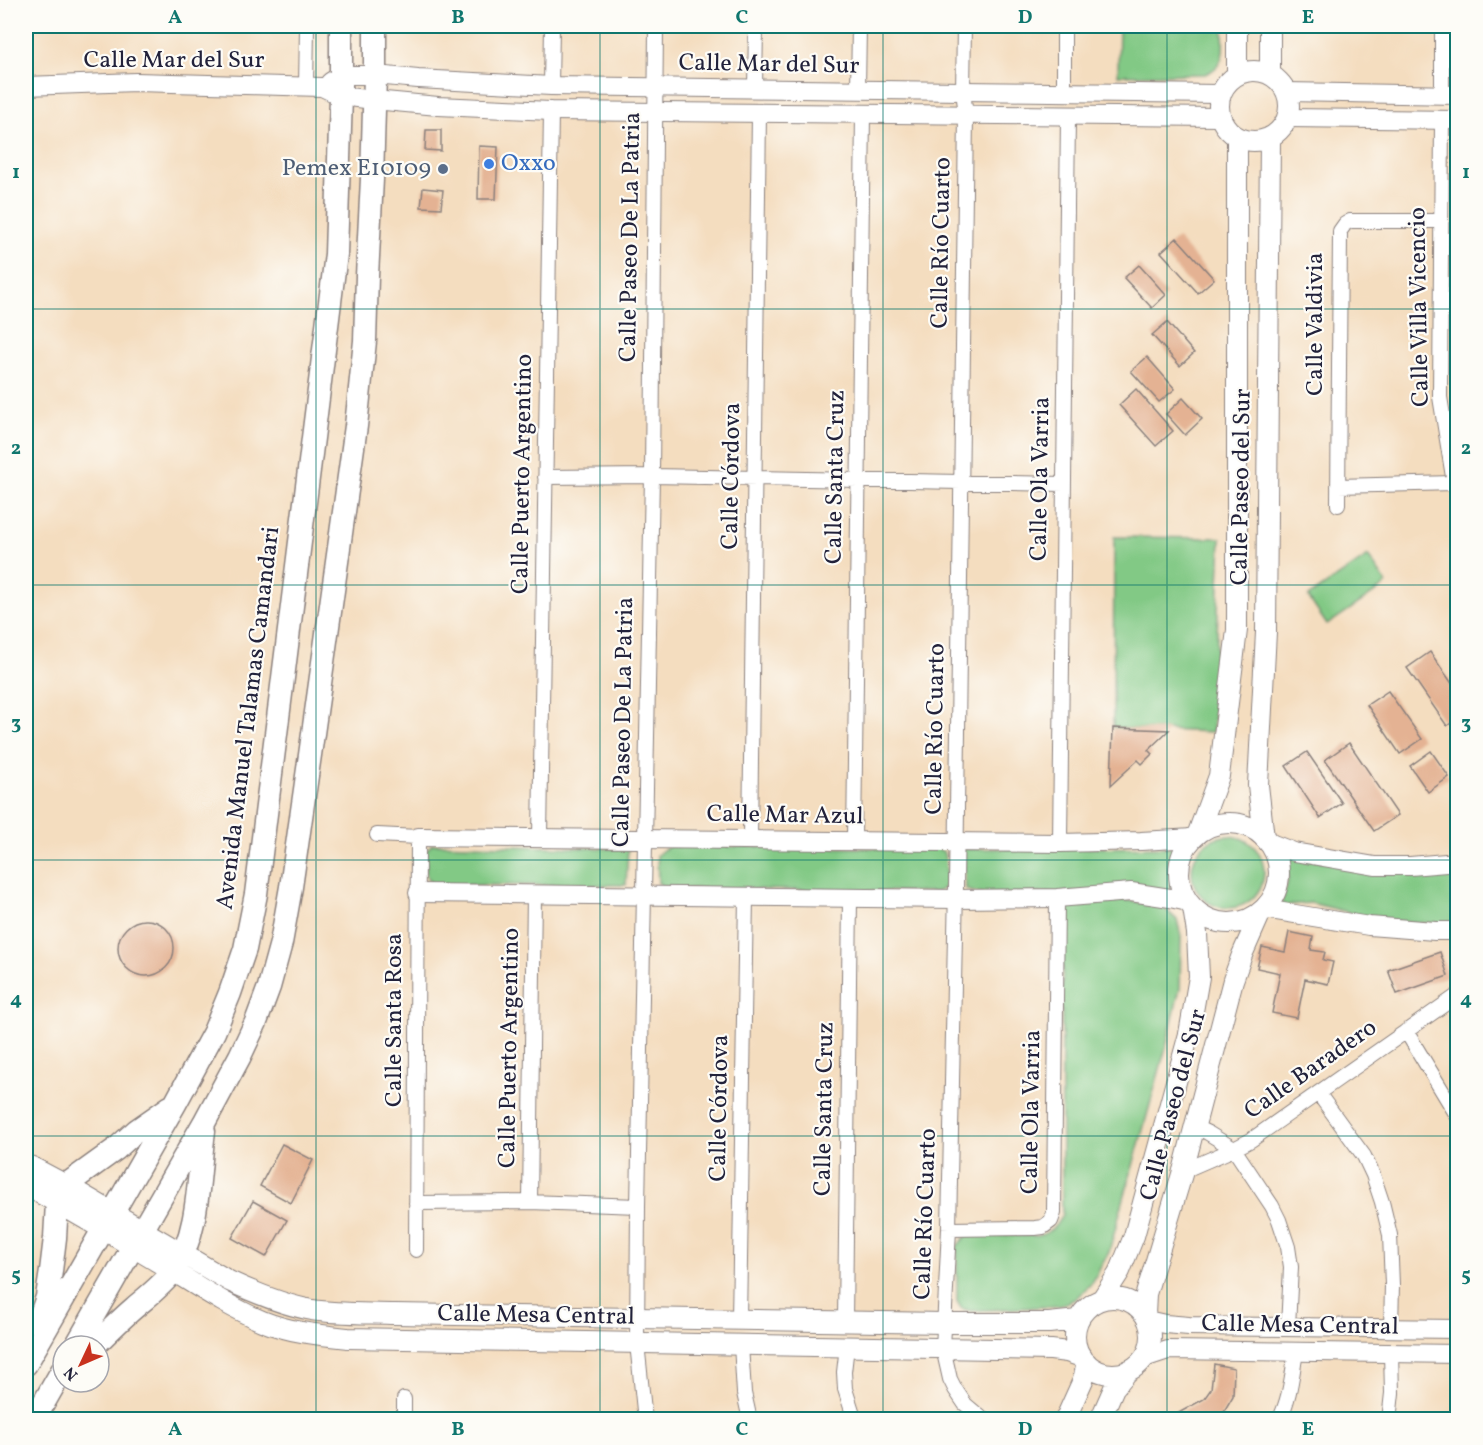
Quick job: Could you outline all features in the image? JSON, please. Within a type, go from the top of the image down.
[{"type":"main road","name":"Avenida Manuel Talamas Camandari","points":[[26,1363],[214,1032],[244,949],[256,894],[336,254],[327,86],[341,26]]},
{"type":"main road","points":[[83,1334],[240,1056],[270,987],[281,943],[291,887],[356,426],[365,341],[372,179],[375,26]]},
{"type":"main road","points":[[1237,26],[1237,75]]},
{"type":"main road","points":[[1270,26],[1270,74]]},
{"type":"main road","points":[[1254,70],[1270,74],[1280,82],[1286,92],[1289,105],[1287,118],[1280,129],[1270,137],[1254,141],[1237,137],[1227,129],[1220,117],[1218,104],[1224,86],[1237,75],[1254,70]]},
{"type":"main road","name":"Calle Paseo del Sur","points":[[1196,835],[1218,776],[1237,630],[1237,137]]},
{"type":"main road","name":"Calle Paseo del Sur","points":[[1266,840],[1258,785],[1266,632],[1270,137]]},
{"type":"main road","points":[[1224,823],[1239,824],[1252,829],[1266,840],[1275,854],[1278,880],[1275,892],[1263,911],[1253,919],[1221,923],[1206,918],[1191,905],[1182,893],[1179,866],[1184,850],[1196,835],[1211,826],[1224,823]]},
{"type":"main road","name":"Calle Paseo del Sur","points":[[1102,1299],[1120,1271],[1134,1236],[1189,1034],[1199,977],[1199,955],[1191,905]]},
{"type":"main road","name":"Calle Paseo del Sur","points":[[1146,1317],[1146,1294],[1195,1127],[1233,980],[1263,911]]},
{"type":"main road","points":[[26,1363],[47,1297],[62,1194],[137,1130],[175,1104]]},
{"type":"main road","points":[[106,1334],[178,1263],[191,1230],[199,1189],[205,1120]]},
{"type":"main road","name":"Calle Mesa Central","points":[[26,1165],[32,1167],[62,1194],[178,1263],[220,1299],[263,1321],[307,1333],[348,1338],[1051,1350],[1067,1352],[1084,1360]]},
{"type":"main road","name":"Calle Mesa Central","points":[[26,1186],[62,1194]]},
{"type":"main road","name":"Calle Mesa Central","points":[[178,1263],[255,1293],[312,1310],[395,1314],[945,1323],[1049,1323],[1078,1320]]},
{"type":"main road","points":[[1100,1419],[1114,1388],[1136,1364],[1150,1344],[1151,1335],[1146,1317],[1138,1307],[1130,1302],[1112,1298],[1102,1299],[1088,1307],[1078,1320],[1075,1332],[1076,1345],[1084,1360],[1097,1370],[1110,1374],[1123,1373],[1136,1364]]},
{"type":"main road","points":[[307,1333],[312,1310]]},
{"type":"main road","points":[[1065,1419],[1083,1380],[1084,1360]]},
{"type":"main road","points":[[34,1419],[51,1392]]},
{"type":"street","points":[[306,26],[327,86]]},
{"type":"street","points":[[551,86],[552,26]]},
{"type":"street","name":"Calle Paseo De La Patria","points":[[645,1419],[637,1343],[638,1206],[652,476],[656,26]]},
{"type":"street","points":[[755,88],[756,26]]},
{"type":"street","points":[[858,90],[859,26]]},
{"type":"street","name":"Calle Río Cuarto","points":[[964,26],[963,91],[966,115],[957,842],[949,1229],[944,1348],[950,1379],[955,1389],[970,1409],[984,1419]]},
{"type":"street","points":[[1064,26],[1064,92]]},
{"type":"street","points":[[1286,92],[1450,95],[1442,26]]},
{"type":"street","name":"Calle Mar del Sur","points":[[26,86],[136,82],[327,86],[375,75],[551,86],[1220,94]]},
{"type":"street","name":"Calle Mar del Sur","points":[[327,86],[374,100],[438,106],[551,111],[1220,117]]},
{"type":"street","name":"Calle Puerto Argentino","points":[[540,838],[551,111]]},
{"type":"street","name":"Calle Córdova","points":[[750,840],[759,113]]},
{"type":"street","name":"Calle Santa Cruz","points":[[854,841],[863,114]]},
{"type":"street","name":"Calle Ola Varria","points":[[1060,843],[1068,116]]},
{"type":"street","points":[[1287,118],[1450,119]]},
{"type":"street","name":"Calle Villa Vicencio","points":[[1450,119],[1441,221],[1440,397],[1456,488]]},
{"type":"street","name":"Calle Valdivia","points":[[1338,505],[1340,231],[1350,221],[1441,221]]},
{"type":"street","points":[[545,477],[652,476],[1064,484]]},
{"type":"street","points":[[1338,486],[1456,488]]},
{"type":"street","name":"Calle Mar Azul","points":[[377,835],[1060,843],[1140,841],[1196,835]]},
{"type":"street","name":"Calle Santa Rosa","points":[[416,1250],[418,837]]},
{"type":"street","points":[[1266,840],[1294,852],[1375,866],[1458,862]]},
{"type":"street","points":[[418,893],[956,899],[1057,898],[1131,891],[1191,905]]},
{"type":"street","name":"Calle Puerto Argentino","points":[[530,1202],[534,894]]},
{"type":"street","name":"Calle Córdova","points":[[739,1320],[746,897]]},
{"type":"street","name":"Calle Santa Cruz","points":[[845,1321],[850,898]]},
{"type":"street","name":"Calle Ola Varria","points":[[949,1229],[1035,1228],[1043,1227],[1052,1221],[1054,1213],[1057,898]]},
{"type":"street","points":[[1263,911],[1370,926],[1458,931]]},
{"type":"street","name":"Calle Baradero","points":[[1183,1170],[1251,1140],[1458,995]]},
{"type":"street","points":[[1406,1031],[1458,1117]]},
{"type":"street","points":[[1318,1093],[1364,1156],[1382,1202],[1390,1235],[1391,1328]]},
{"type":"street","points":[[1195,1127],[1234,1149],[1272,1206],[1288,1247],[1291,1267],[1288,1327]]},
{"type":"street","points":[[416,1203],[530,1202],[638,1206]]},
{"type":"street","name":"Calle Mesa Central","points":[[1146,1317],[1165,1324],[1189,1326],[1458,1329]]},
{"type":"street","points":[[741,1345],[744,1393],[750,1419]]},
{"type":"street","points":[[847,1347],[844,1372],[845,1389],[855,1419]]},
{"type":"street","name":"Calle Mesa Central","points":[[1136,1364],[1168,1350],[1458,1354]]},
{"type":"street","points":[[1279,1419],[1283,1413],[1290,1387],[1296,1352]]},
{"type":"street","points":[[1389,1419],[1392,1393],[1391,1353]]},
{"type":"street","points":[[404,1399],[404,1419]]},
{"type":"green space","points":[[1119,26],[1223,26],[1221,61],[1218,66],[1205,74],[1118,75]]},
{"type":"green space","points":[[1114,537],[1221,538],[1213,732],[1113,728]]},
{"type":"green space","points":[[1368,556],[1387,584],[1327,625],[1308,597]]},
{"type":"green space","points":[[1228,836],[1248,842],[1258,852],[1264,872],[1258,892],[1248,902],[1228,908],[1208,902],[1198,892],[1192,872],[1198,852],[1208,842]]},
{"type":"green space","points":[[432,844],[628,849],[626,885],[432,885],[426,875],[426,851]]},
{"type":"green space","points":[[670,846],[937,849],[943,851],[944,854],[946,883],[937,892],[666,888],[658,883],[657,855]]},
{"type":"green space","points":[[1182,847],[1173,860],[1172,892],[981,894],[966,890],[963,849]]},
{"type":"green space","points":[[1286,856],[1457,870],[1457,924],[1384,921],[1311,903],[1280,906],[1288,882]]},
{"type":"green space","points":[[1114,898],[1163,907],[1177,920],[1181,936],[1180,988],[1166,1047],[1109,1252],[1092,1283],[1075,1299],[1059,1306],[971,1311],[961,1308],[957,1301],[957,1246],[968,1234],[1038,1236],[1053,1228],[1062,1214],[1064,909],[1083,901]]},
{"type":"building","points":[[426,130],[441,130],[441,151],[425,150]]},
{"type":"building","points":[[479,146],[498,147],[496,199],[478,199]]},
{"type":"building","points":[[423,188],[443,190],[441,208],[421,207]]},
{"type":"building","points":[[1177,238],[1214,279],[1198,293],[1161,252]]},
{"type":"building","points":[[1139,265],[1166,295],[1152,308],[1124,278]]},
{"type":"building","points":[[1167,322],[1194,353],[1180,366],[1152,335]]},
{"type":"building","points":[[1147,357],[1175,389],[1159,402],[1131,371]]},
{"type":"building","points":[[1136,389],[1173,431],[1156,446],[1119,405]]},
{"type":"building","points":[[1183,398],[1202,419],[1185,435],[1166,414]]},
{"type":"building","points":[[1430,652],[1458,692],[1458,718],[1447,726],[1407,668]]},
{"type":"building","points":[[1388,691],[1422,739],[1400,754],[1367,705]]},
{"type":"building","points":[[1113,728],[1169,730],[1148,750],[1152,754],[1142,764],[1138,760],[1111,785]]},
{"type":"building","points":[[1349,743],[1398,815],[1374,831],[1325,760]]},
{"type":"building","points":[[1431,751],[1449,777],[1428,792],[1410,766]]},
{"type":"building","points":[[1307,752],[1342,803],[1320,818],[1286,766]]},
{"type":"building","points":[[140,920],[152,920],[162,924],[170,932],[174,948],[170,964],[162,972],[152,976],[140,976],[130,972],[122,964],[118,954],[118,942],[122,932],[130,924]]},
{"type":"building","points":[[1289,932],[1313,937],[1311,950],[1325,952],[1323,960],[1333,962],[1328,984],[1305,979],[1297,1018],[1272,1013],[1280,973],[1257,968],[1262,947],[1285,952]]},
{"type":"building","points":[[1440,952],[1448,976],[1397,994],[1388,970]]},
{"type":"building","points":[[282,1144],[313,1160],[291,1203],[260,1186]]},
{"type":"building","points":[[253,1201],[287,1220],[266,1257],[232,1238]]},
{"type":"building","points":[[1214,1364],[1234,1368],[1233,1396],[1220,1418],[1217,1420],[1166,1420],[1204,1399],[1211,1389]]},
{"type":"place","name":"Oxxo","points":[[489,164]]},
{"type":"place","name":"Pemex E10109","points":[[443,169]]}]
